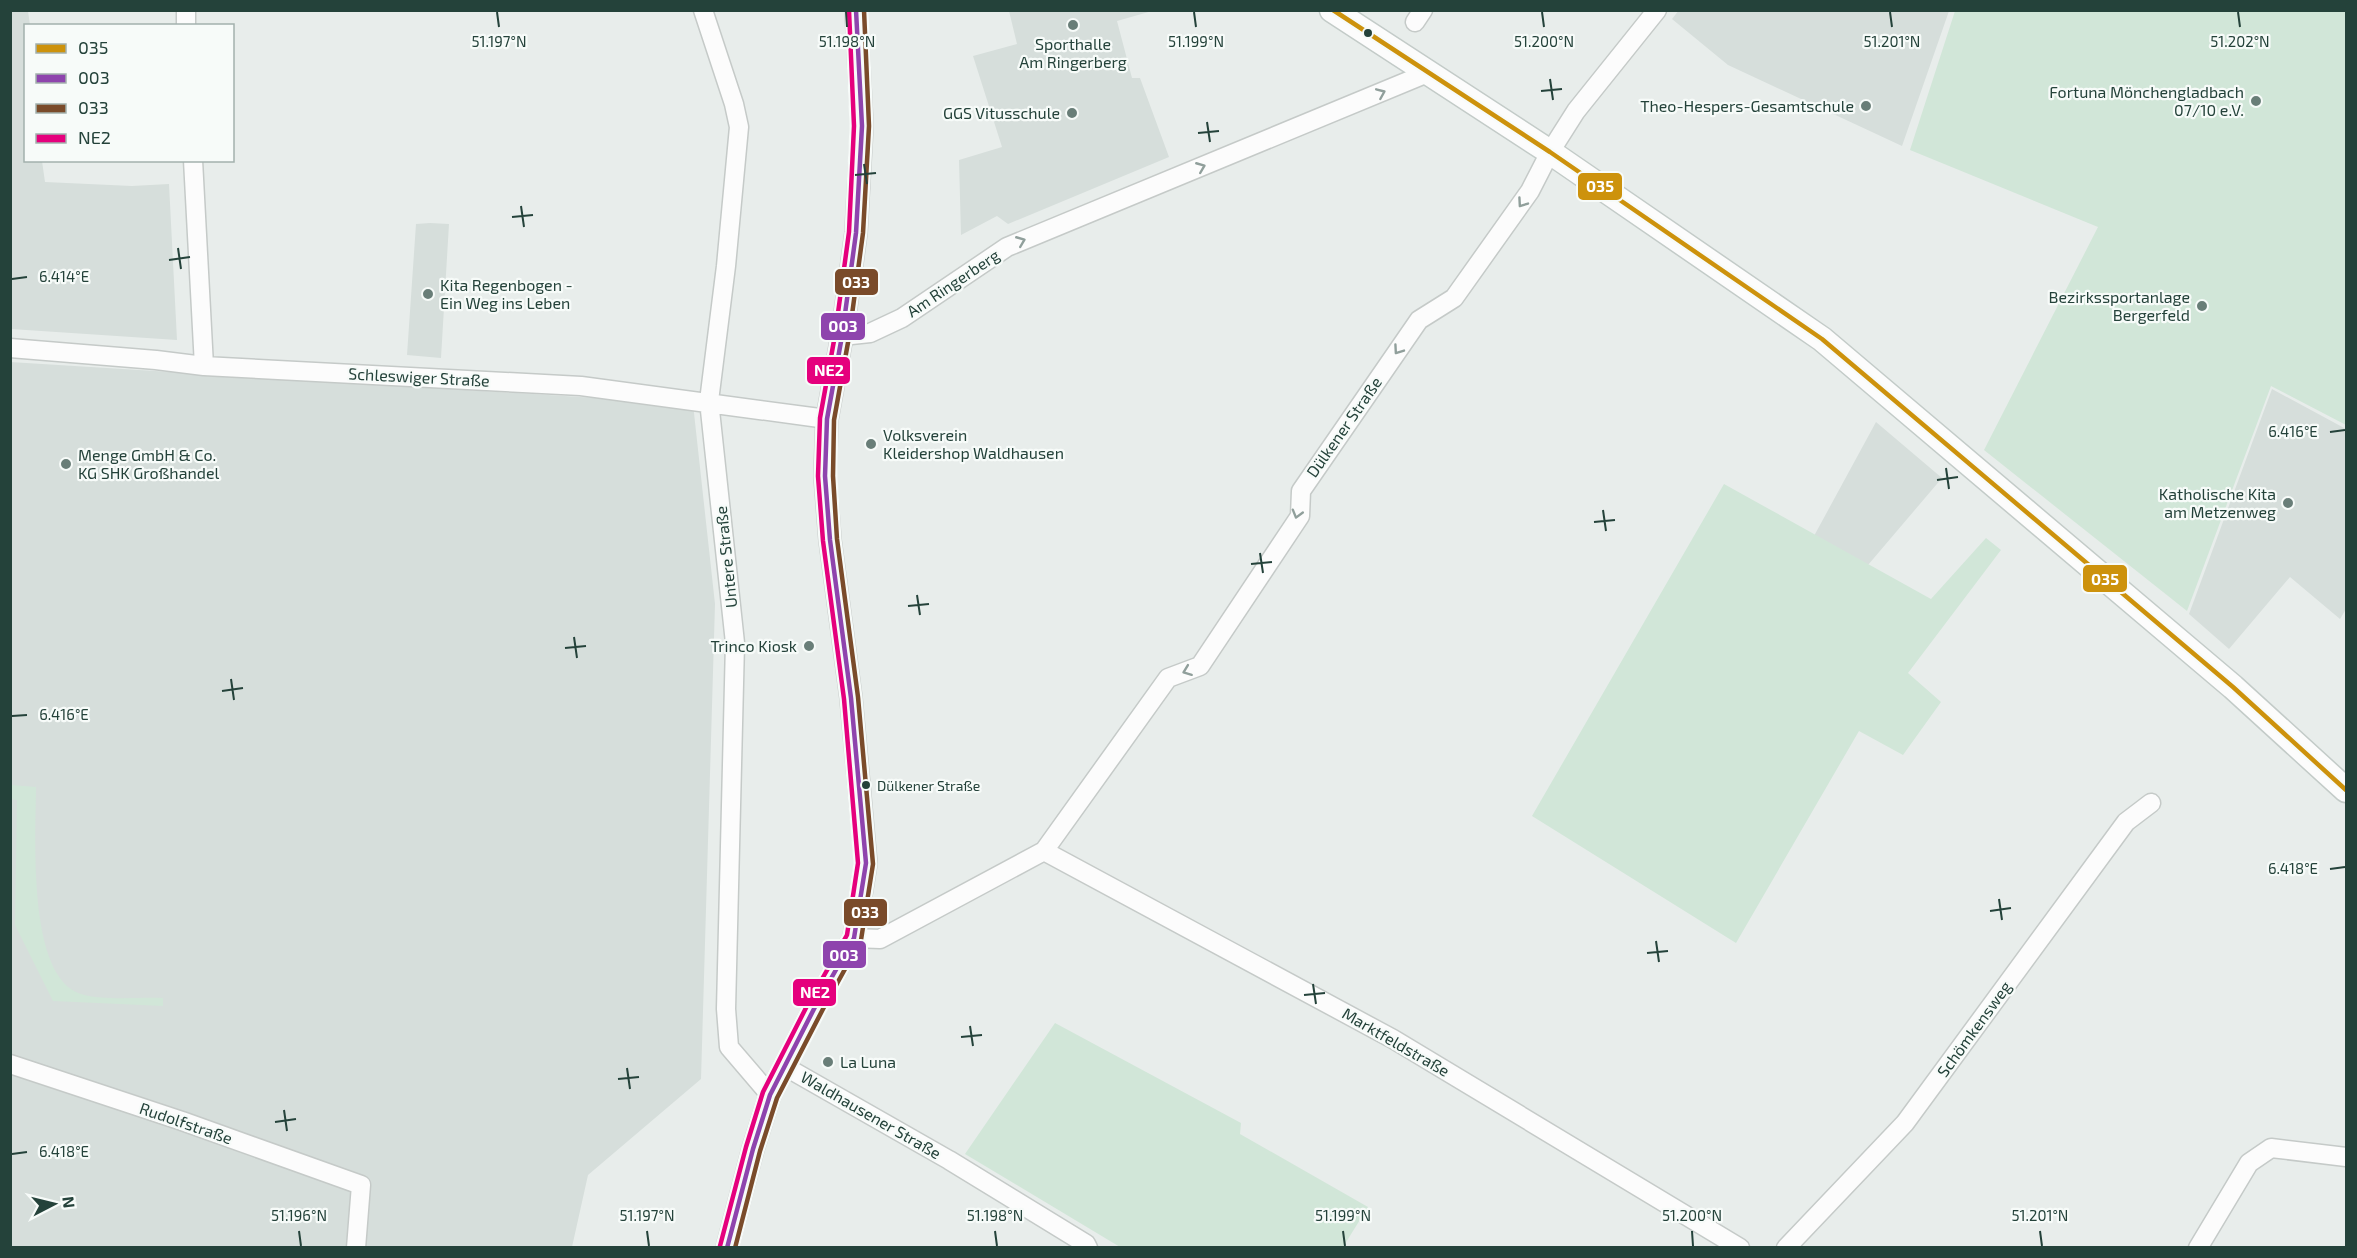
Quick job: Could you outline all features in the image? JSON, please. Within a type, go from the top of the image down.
[{"type":"main road","points":[[1332,10],[1550,152],[1822,339],[2233,687],[2346,790]]},
{"type":"street","name":"Untere Straße","points":[[703,10],[734,104],[739,127],[726,266],[709,401],[735,644],[726,1010],[729,1047],[770,1095]]},
{"type":"street","points":[[784,1066],[854,938],[866,863],[851,698],[830,540],[825,477],[827,419],[842,336],[856,232],[862,126],[856,10]]},
{"type":"street","name":"Dülkener Straße","points":[[854,938],[880,939],[1044,851],[1168,678],[1200,666],[1300,516],[1301,491],[1419,320],[1454,298],[1530,191],[1550,152],[1576,111],[1657,10]]},
{"type":"street","name":"Am Ringerberg","points":[[842,336],[870,333],[902,318],[1007,247],[1430,72]]},
{"type":"street","points":[[193,162],[204,366]]},
{"type":"street","name":"Schleswiger Straße","points":[[10,348],[204,366],[581,386],[709,401],[827,419]]},
{"type":"street","name":"Schömkensweg","points":[[1786,1248],[1905,1123],[2126,822],[2151,803]]},
{"type":"street","name":"Marktfeldstraße","points":[[1044,851],[1393,1039],[1740,1248]]},
{"type":"street","name":"Rudolfstraße","points":[[10,1064],[182,1121],[361,1185],[356,1248]]},
{"type":"street","name":"Waldhausener Straße","points":[[727,1248],[753,1149],[770,1095],[784,1066],[949,1160],[1086,1244],[1088,1248]]},
{"type":"street","points":[[2198,1248],[2249,1163],[2271,1148],[2346,1157]]},
{"type":"shaded area","name":"Theo-Hespers-Gesamtschule","points":[[1679,10],[1949,11],[1902,146],[1728,65],[1672,19]]},
{"type":"shaded area","points":[[10,11],[28,11],[30,24],[24,24],[24,162],[42,162],[45,182],[132,186],[169,184],[177,340],[11,329]]},
{"type":"shaded area","name":"GGS Vitusschule","points":[[1009,11],[1152,11],[1117,21],[1132,78],[1140,78],[1169,157],[1008,224],[997,216],[961,235],[959,160],[1002,147],[973,56],[1017,44]]},
{"type":"shaded area","name":"Kita Regenbogen - Ein Weg ins Leben","points":[[416,224],[449,224],[441,358],[407,355]]},
{"type":"shaded area","points":[[10,362],[693,404],[715,604],[701,1079],[588,1175],[572,1247],[11,1247]]},
{"type":"shaded area","name":"Katholische Kita am Metzenweg","points":[[2272,389],[2346,429],[2346,609],[2340,619],[2290,577],[2229,649],[2189,614]]},
{"type":"shaded area","points":[[1876,422],[1942,478],[1868,565],[1814,536]]},
{"type":"green space","name":"Bezirkssportanlage Bergerfeld","points":[[1955,11],[2346,11],[2346,425],[2271,386],[2187,611],[1984,450],[2098,227],[1910,150]]},
{"type":"green space","points":[[1724,484],[1931,599],[1986,538],[2001,550],[1908,673],[1941,702],[1903,755],[1859,731],[1736,943],[1532,816]]},
{"type":"green space","points":[[11,785],[36,787],[35,836],[38,901],[43,933],[51,961],[63,982],[81,994],[90,996],[163,998],[163,1006],[53,1001],[15,925],[17,800],[11,799]]},
{"type":"green space","points":[[1055,1023],[1241,1123],[1240,1134],[1368,1207],[1343,1247],[1120,1247],[965,1154]]},
{"type":"transit line","name":"NE2","points":[[720,1246],[763,1092],[809,1002],[847,935],[858,863],[844,699],[823,541],[818,476],[820,418],[835,335],[849,232],[854,126],[849,10]]},
{"type":"transit line","name":"003","points":[[727,1248],[770,1095],[816,1005],[854,938],[866,863],[851,698],[830,540],[825,476],[827,419],[842,336],[856,233],[862,126],[856,10]]},
{"type":"transit line","name":"033","points":[[735,1248],[760,1151],[777,1098],[861,940],[873,864],[858,697],[837,539],[833,476],[834,420],[849,337],[863,233],[869,126],[864,10]]},
{"type":"transit line","name":"035","points":[[1333,10],[1550,152],[1822,339],[2233,687],[2346,790]]},
{"type":"place","name":"Sporthalle Am Ringerberg","points":[[1073,25]]},
{"type":"place","name":"Fortuna Mönchengladbach 07/10 e.V.","points":[[2256,101]]},
{"type":"place","name":"Theo-Hespers-Gesamtschule","points":[[1866,106]]},
{"type":"place","name":"GGS Vitusschule","points":[[1072,113]]},
{"type":"place","name":"Kita Regenbogen - Ein Weg ins Leben","points":[[428,294]]},
{"type":"place","name":"Bezirkssportanlage Bergerfeld","points":[[2202,306]]},
{"type":"place","name":"Volksverein Kleidershop Waldhausen","points":[[871,444]]},
{"type":"place","name":"Menge GmbH & Co. KG SHK Großhandel","points":[[66,464]]},
{"type":"place","name":"Katholische Kita am Metzenweg","points":[[2288,503]]},
{"type":"place","name":"Trinco Kiosk","points":[[809,646]]},
{"type":"place","name":"Dülkener Straße","points":[[866,785]]},
{"type":"place","name":"La Luna","points":[[828,1062]]}]
